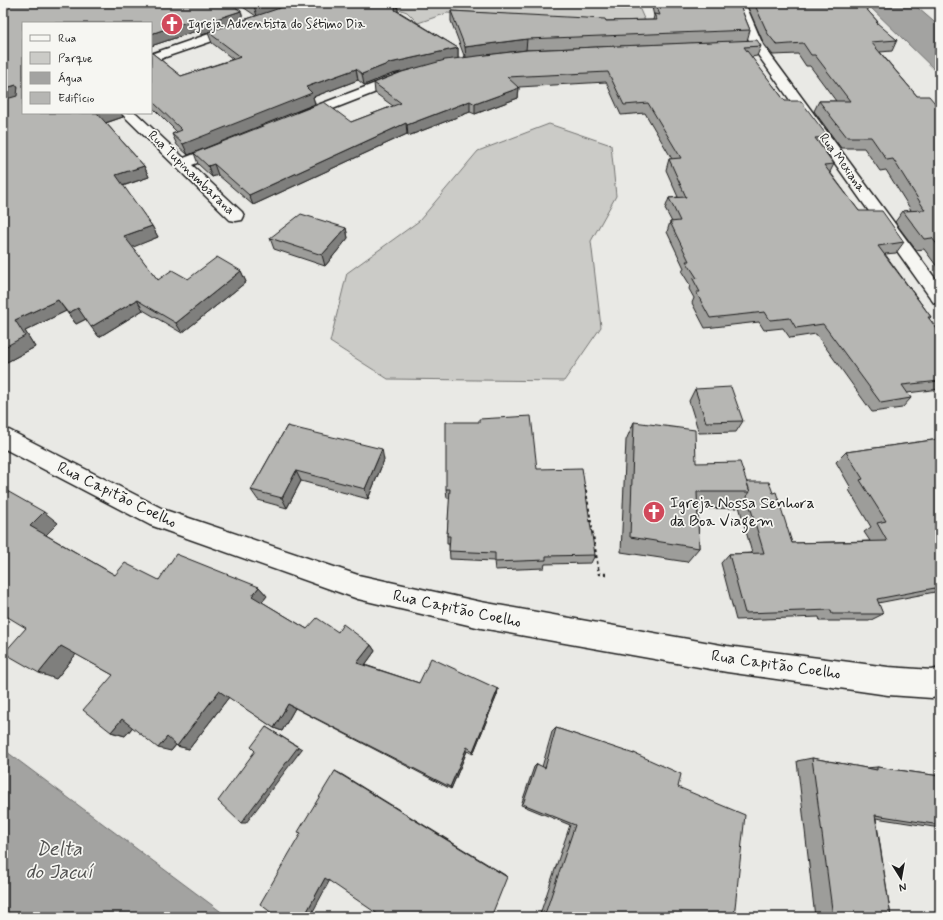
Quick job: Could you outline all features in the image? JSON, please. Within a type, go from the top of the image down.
[{"type":"street","name":"Rua Mexiana","points":[[739,3],[757,45],[940,298]]},
{"type":"street","points":[[152,58],[247,25]]},
{"type":"street","points":[[741,45],[757,45]]},
{"type":"street","points":[[289,121],[417,72]]},
{"type":"street","name":"Rua Tupinambarana","points":[[129,114],[236,216]]},
{"type":"street","points":[[182,164],[232,144]]},
{"type":"street","name":"Rua Capitão Coelho","points":[[3,436],[158,518],[358,587],[481,616],[727,659],[888,682],[932,684],[940,682]]},
{"type":"path","points":[[580,486],[585,486],[599,574],[606,574]]},
{"type":"green space","points":[[382,3],[637,3],[645,21],[557,22],[447,13],[418,23],[407,12]]},
{"type":"green space","points":[[549,124],[611,145],[616,196],[591,241],[601,327],[564,381],[388,379],[330,342],[347,273],[419,221],[478,151]]},
{"type":"water","points":[[866,3],[912,3],[940,27],[940,75]]},
{"type":"water","name":"Delta do Jacuí","points":[[3,749],[228,917],[3,917]]},
{"type":"building","points":[[3,3],[229,3],[241,11],[198,25],[192,20],[152,34],[152,22],[22,22],[22,114],[98,114],[144,166],[116,175],[152,226],[124,236],[158,280],[172,270],[188,279],[217,257],[241,271],[176,323],[137,300],[91,327],[78,308],[68,313],[58,300],[15,320],[25,336],[3,348],[3,100],[17,96],[18,86],[16,85],[3,89]]},
{"type":"building","points":[[250,3],[263,3],[254,6]]},
{"type":"building","points":[[295,3],[396,3],[395,10],[458,48],[390,63],[362,74],[356,69],[306,87],[312,93],[183,144],[172,134],[182,130],[152,101],[152,53],[181,76],[241,57],[208,32]]},
{"type":"building","points":[[655,3],[739,3],[750,30],[527,39],[465,47],[451,11],[605,19],[606,21],[657,20],[654,14],[660,15]]},
{"type":"building","points":[[754,3],[861,3],[878,22],[876,22],[897,40],[871,42],[917,96],[929,96],[940,109],[940,248],[932,238],[924,239],[903,211],[925,210],[893,159],[887,160],[871,137],[847,137],[819,101],[850,101],[815,55],[811,55],[803,43],[777,45],[768,34]]},
{"type":"building","points":[[757,40],[761,46],[744,47],[785,101],[801,101],[828,137],[815,138],[834,164],[824,165],[859,211],[882,211],[904,242],[878,246],[931,317],[928,317],[940,333],[940,381],[902,385],[911,398],[881,403],[823,324],[796,328],[790,318],[770,320],[765,312],[710,318],[696,292],[700,292],[693,279],[697,278],[686,261],[689,261],[670,222],[680,221],[669,198],[686,197],[669,159],[681,158],[648,103],[624,105],[608,72],[507,77],[519,88],[475,104],[470,101],[407,125],[406,123],[249,195],[214,164],[208,166],[194,153],[324,102],[351,122],[401,103],[374,83],[402,72],[445,60],[527,50]]},
{"type":"building","points":[[301,214],[346,228],[322,255],[270,238]]},
{"type":"building","points":[[731,387],[743,421],[706,422],[695,389]]},
{"type":"building","points":[[531,416],[537,469],[582,468],[595,555],[546,556],[546,560],[495,562],[495,553],[449,551],[450,536],[447,536],[450,489],[446,489],[446,422],[479,422],[479,419]]},
{"type":"building","points":[[634,422],[695,430],[696,463],[740,462],[750,492],[697,492],[699,548],[630,537]]},
{"type":"building","points":[[287,426],[382,449],[365,489],[296,471],[282,498],[251,490]]},
{"type":"building","points":[[940,439],[940,587],[877,599],[883,614],[832,614],[831,610],[745,613],[729,554],[764,553],[747,496],[750,492],[747,482],[769,482],[773,493],[776,492],[792,543],[887,541],[877,523],[886,521],[860,480],[863,479],[846,452]]},
{"type":"building","points":[[3,491],[7,491],[44,512],[30,526],[115,575],[125,563],[159,580],[176,554],[259,587],[252,596],[307,629],[317,618],[338,632],[343,624],[371,645],[357,663],[419,683],[431,658],[498,689],[473,751],[467,747],[450,787],[288,704],[274,728],[219,691],[177,746],[167,737],[158,748],[122,719],[111,732],[83,710],[113,675],[61,646],[39,673],[4,653],[26,628],[3,614]]},
{"type":"building","points":[[266,727],[298,747],[241,823],[218,801],[255,751],[251,747]]},
{"type":"building","points":[[556,728],[634,753],[681,774],[678,787],[745,815],[734,917],[544,917],[575,825],[523,804],[537,764],[545,768]]},
{"type":"building","points":[[812,758],[877,770],[877,767],[940,776],[940,825],[875,815],[891,917],[833,917]]},
{"type":"building","points":[[335,771],[507,877],[491,917],[382,917],[325,878],[304,917],[277,917],[260,904],[301,833],[298,832]]},
{"type":"place","name":"Igreja Adventista do Sétimo Dia","points":[[172,24]]},
{"type":"place","name":"Igreja Nossa Senhora da Boa Viagem","points":[[654,512]]}]
